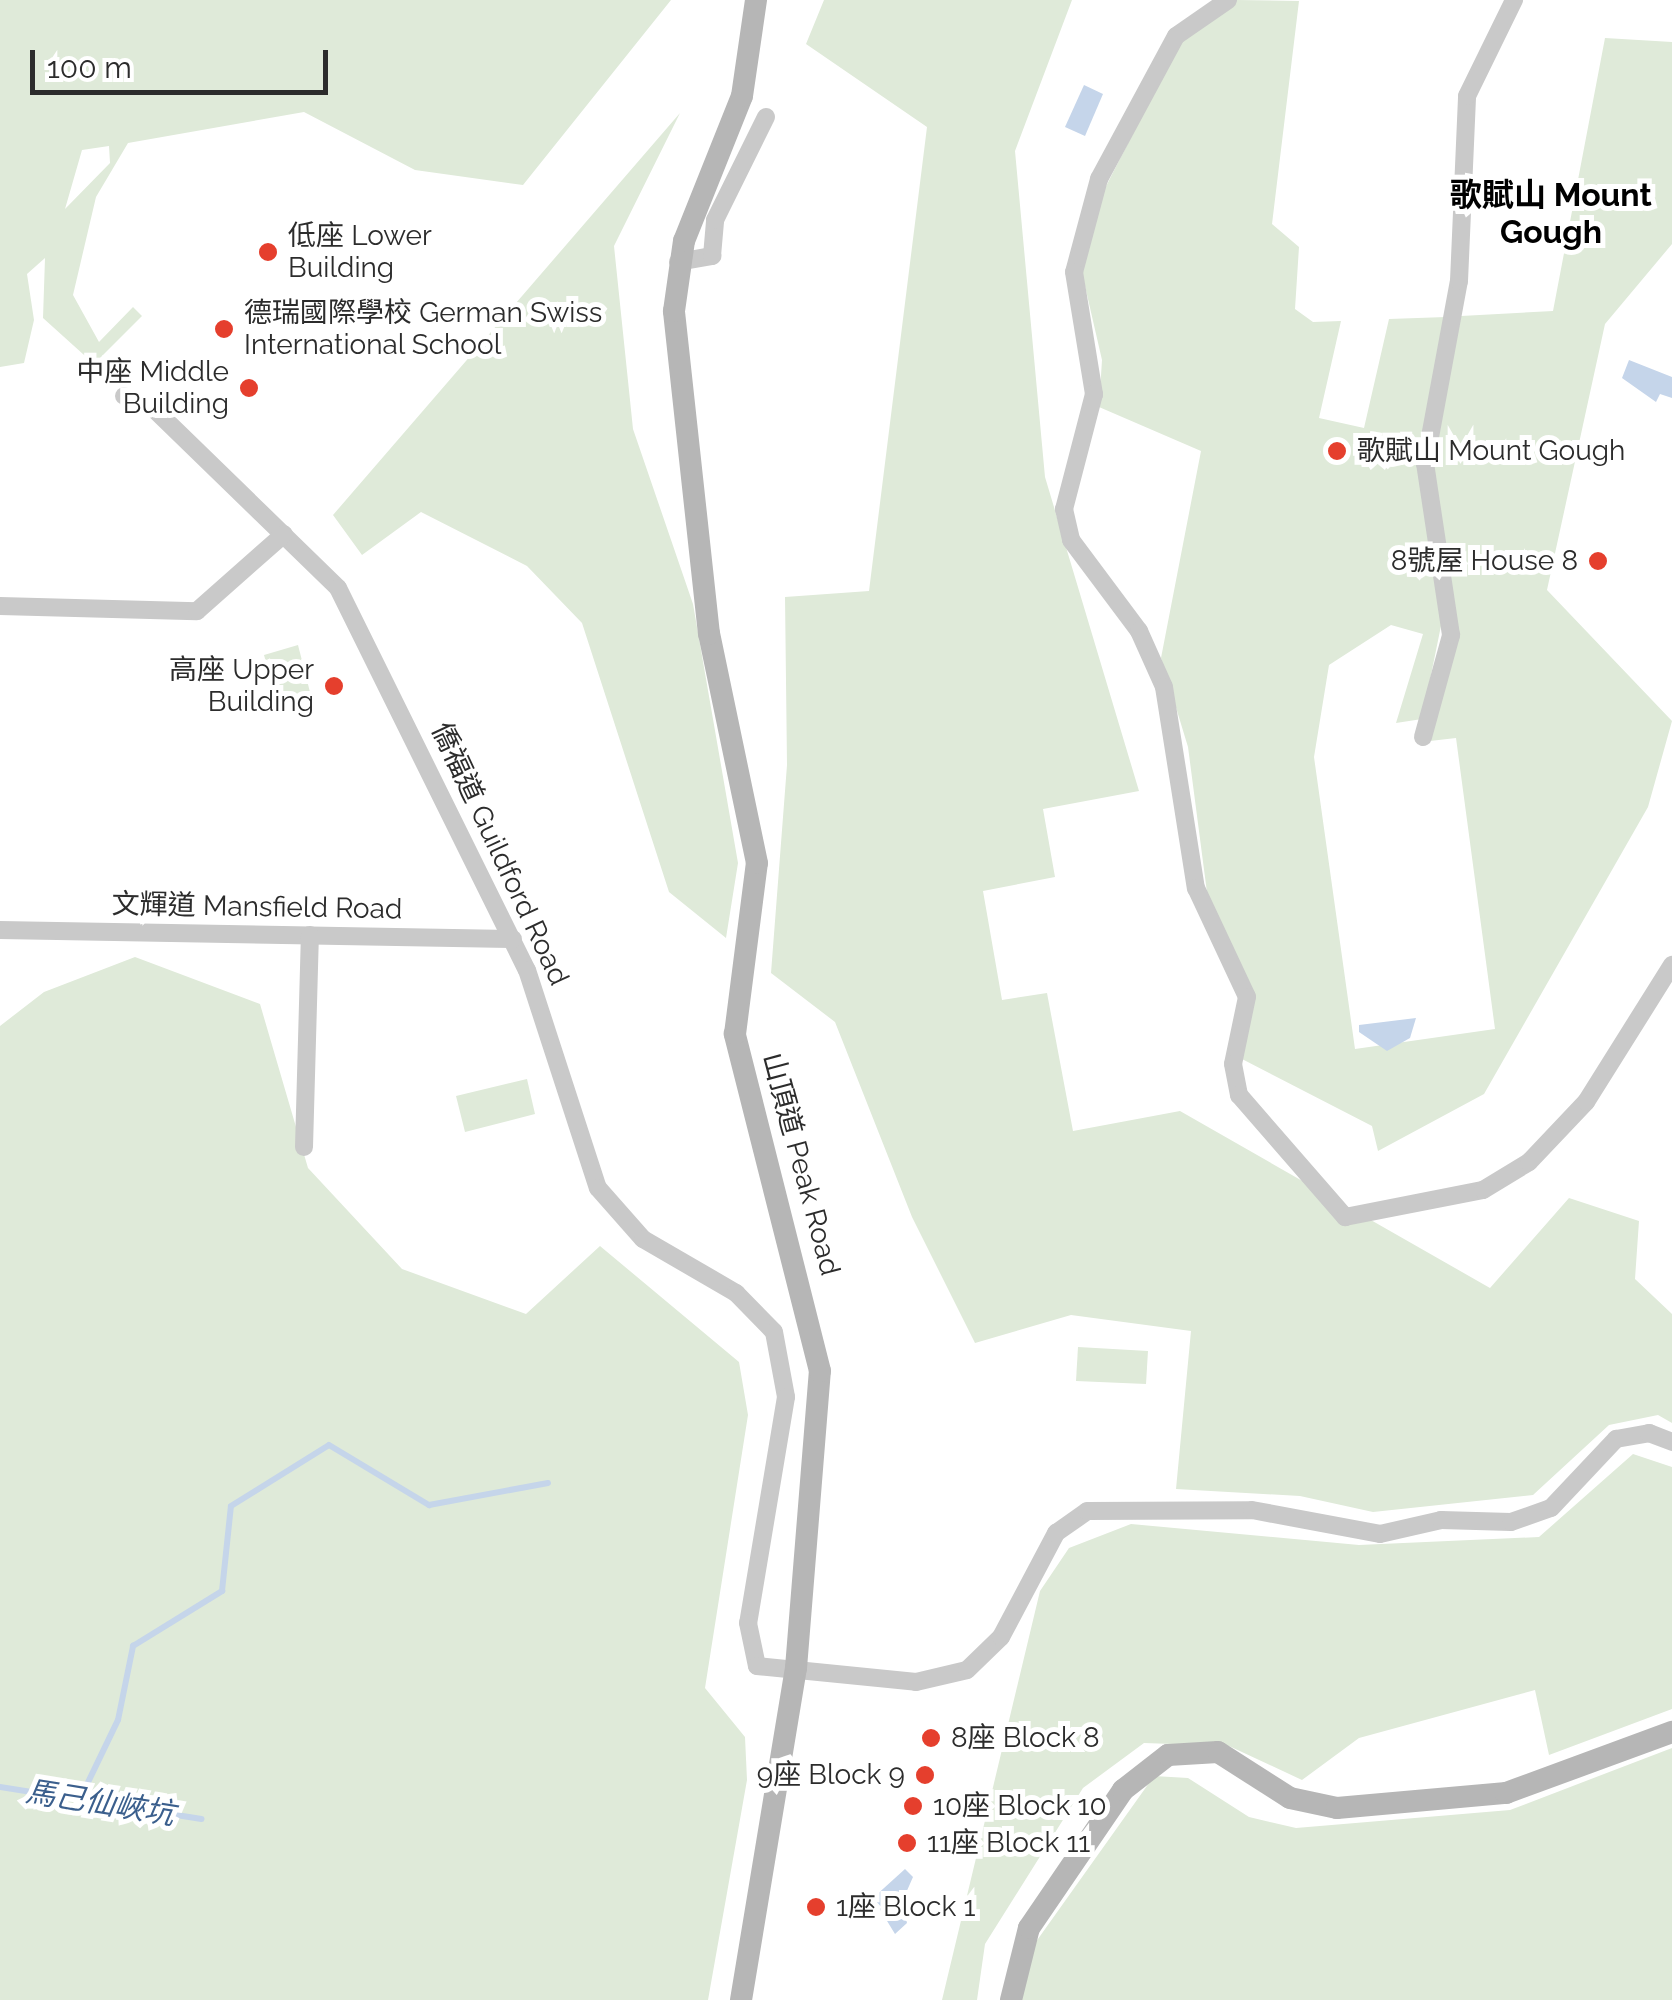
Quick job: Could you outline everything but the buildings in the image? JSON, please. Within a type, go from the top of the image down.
[{"type":"main road","name":"山頂道 Peak Road","points":[[741,2000],[796,1668],[820,1371],[735,1034],[757,863],[709,634],[675,333],[678,262],[739,108],[756,0]]},
{"type":"main road","points":[[1011,2000],[1029,1928],[1123,1790],[1168,1756],[1197,1748],[1232,1756],[1290,1798],[1337,1808],[1506,1793],[1672,1732]]},
{"type":"street","points":[[1228,0],[1176,36],[1099,178],[1074,278],[1094,394],[1064,509],[1076,549],[1139,631],[1164,687],[1196,888],[1247,997],[1233,1064],[1239,1095],[1338,1214],[1360,1219],[1483,1190],[1529,1162],[1581,1108],[1672,965]]},
{"type":"street","points":[[1424,737],[1451,635],[1425,464],[1459,280],[1467,96],[1514,0]]},
{"type":"street","points":[[678,262],[712,256],[715,220],[766,117]]},
{"type":"street","name":"僑福道 Guildford Road","points":[[124,396],[152,408],[338,588],[372,644],[513,940],[598,1188],[643,1239],[749,1302],[779,1343],[784,1414],[746,1637],[756,1666],[796,1668]]},
{"type":"street","points":[[0,606],[197,611],[284,534]]},
{"type":"street","name":"文輝道 Mansfield Road","points":[[0,930],[513,940]]},
{"type":"street","points":[[304,1147],[310,935]]},
{"type":"street","points":[[796,1668],[916,1682],[968,1670],[1000,1638],[1056,1533],[1087,1511],[1252,1510],[1380,1534],[1442,1520],[1511,1522],[1551,1508],[1616,1439],[1640,1433],[1672,1442]]},
{"type":"green space","points":[[0,0],[671,0],[523,185],[415,170],[304,112],[128,143],[96,197],[73,295],[99,342],[133,307],[142,316],[94,364],[43,318],[45,258],[27,274],[34,320],[24,363],[0,367]],"holes":[[[109,146],[110,163],[65,209],[82,150]]]},
{"type":"green space","points":[[824,0],[1072,0],[1015,151],[1045,477],[1139,791],[1043,809],[1055,877],[983,891],[1002,1000],[1047,993],[1073,1131],[1180,1111],[1490,1288],[1569,1198],[1639,1221],[1635,1279],[1672,1314],[1672,1423],[1658,1415],[1609,1425],[1533,1495],[1373,1512],[1300,1496],[1176,1489],[1191,1331],[1071,1315],[975,1343],[912,1217],[835,1022],[771,973],[787,765],[785,597],[869,591],[927,127],[806,44]]},
{"type":"green space","points":[[1237,0],[1299,1],[1272,224],[1299,247],[1295,309],[1313,322],[1341,321],[1319,418],[1364,428],[1389,319],[1446,317],[1418,464],[1443,616],[1422,719],[1396,723],[1423,634],[1391,625],[1329,665],[1314,757],[1355,1049],[1495,1029],[1456,738],[1430,741],[1458,636],[1433,464],[1461,316],[1553,311],[1605,38],[1672,42],[1672,244],[1605,324],[1547,590],[1672,721],[1648,807],[1484,1094],[1378,1151],[1372,1126],[1242,1059],[1254,993],[1208,900],[1188,747],[1161,658],[1201,451],[1099,407],[1102,360],[1082,273],[1103,192],[1179,44]]},
{"type":"green space","points":[[680,113],[614,246],[633,429],[693,604],[738,863],[726,938],[669,892],[582,623],[527,566],[421,512],[362,555],[333,515]]},
{"type":"green space","points":[[298,645],[312,700],[279,709],[264,655]]},
{"type":"green space","points":[[135,957],[260,1004],[308,1168],[402,1269],[526,1314],[600,1246],[739,1362],[748,1415],[705,1688],[745,1737],[747,1780],[708,2000],[0,2000],[0,1026],[44,992]]},
{"type":"green space","points":[[527,1079],[535,1114],[465,1132],[456,1096]]},
{"type":"green space","points":[[1078,1347],[1148,1351],[1146,1384],[1076,1381]]},
{"type":"green space","points":[[1633,1454],[1672,1467],[1672,1709],[1549,1755],[1535,1690],[1359,1738],[1302,1780],[1229,1746],[1144,1743],[1083,1788],[985,1944],[977,2000],[942,2000],[1040,1591],[1069,1548],[1131,1524],[1359,1545],[1539,1537]]},
{"type":"green space","points":[[1672,1748],[1672,2000],[1020,2000],[1023,1960],[1154,1776],[1188,1778],[1249,1817],[1296,1828],[1510,1810]]},
{"type":"water","points":[[1084,85],[1103,94],[1085,136],[1065,127]]},
{"type":"water","points":[[1629,360],[1672,377],[1672,398],[1660,394],[1656,402],[1622,378]]},
{"type":"water","points":[[1416,1018],[1410,1038],[1387,1051],[1359,1032],[1359,1025]]},
{"type":"water","points":[[905,1869],[913,1877],[902,1902],[907,1923],[895,1934],[873,1898]]},
{"type":"waterway","points":[[79,1801],[118,1720],[133,1646],[222,1591],[231,1506],[329,1445],[429,1505],[548,1483]]},
{"type":"waterway","name":"馬己仙峽坑","points":[[0,1787],[201,1819]]},
{"type":"place","name":"低座 Lower Building","points":[[268,252]]},
{"type":"place","name":"德瑞國際學校 German Swiss International School","points":[[224,329]]},
{"type":"place","name":"中座 Middle Building","points":[[249,388]]},
{"type":"place","name":"歌賦山 Mount Gough","points":[[1337,451]]},
{"type":"place","name":"8號屋 House 8","points":[[1598,561]]},
{"type":"place","name":"高座 Upper Building","points":[[334,686]]},
{"type":"place","name":"8座 Block 8","points":[[931,1738]]},
{"type":"place","name":"9座 Block 9","points":[[925,1775]]},
{"type":"place","name":"10座 Block 10","points":[[913,1806]]},
{"type":"place","name":"11座 Block 11","points":[[907,1843]]},
{"type":"place","name":"1座 Block 1","points":[[816,1907]]},
{"type":"district","name":"歌賦山 Mount Gough","points":[[1551,214]]}]
